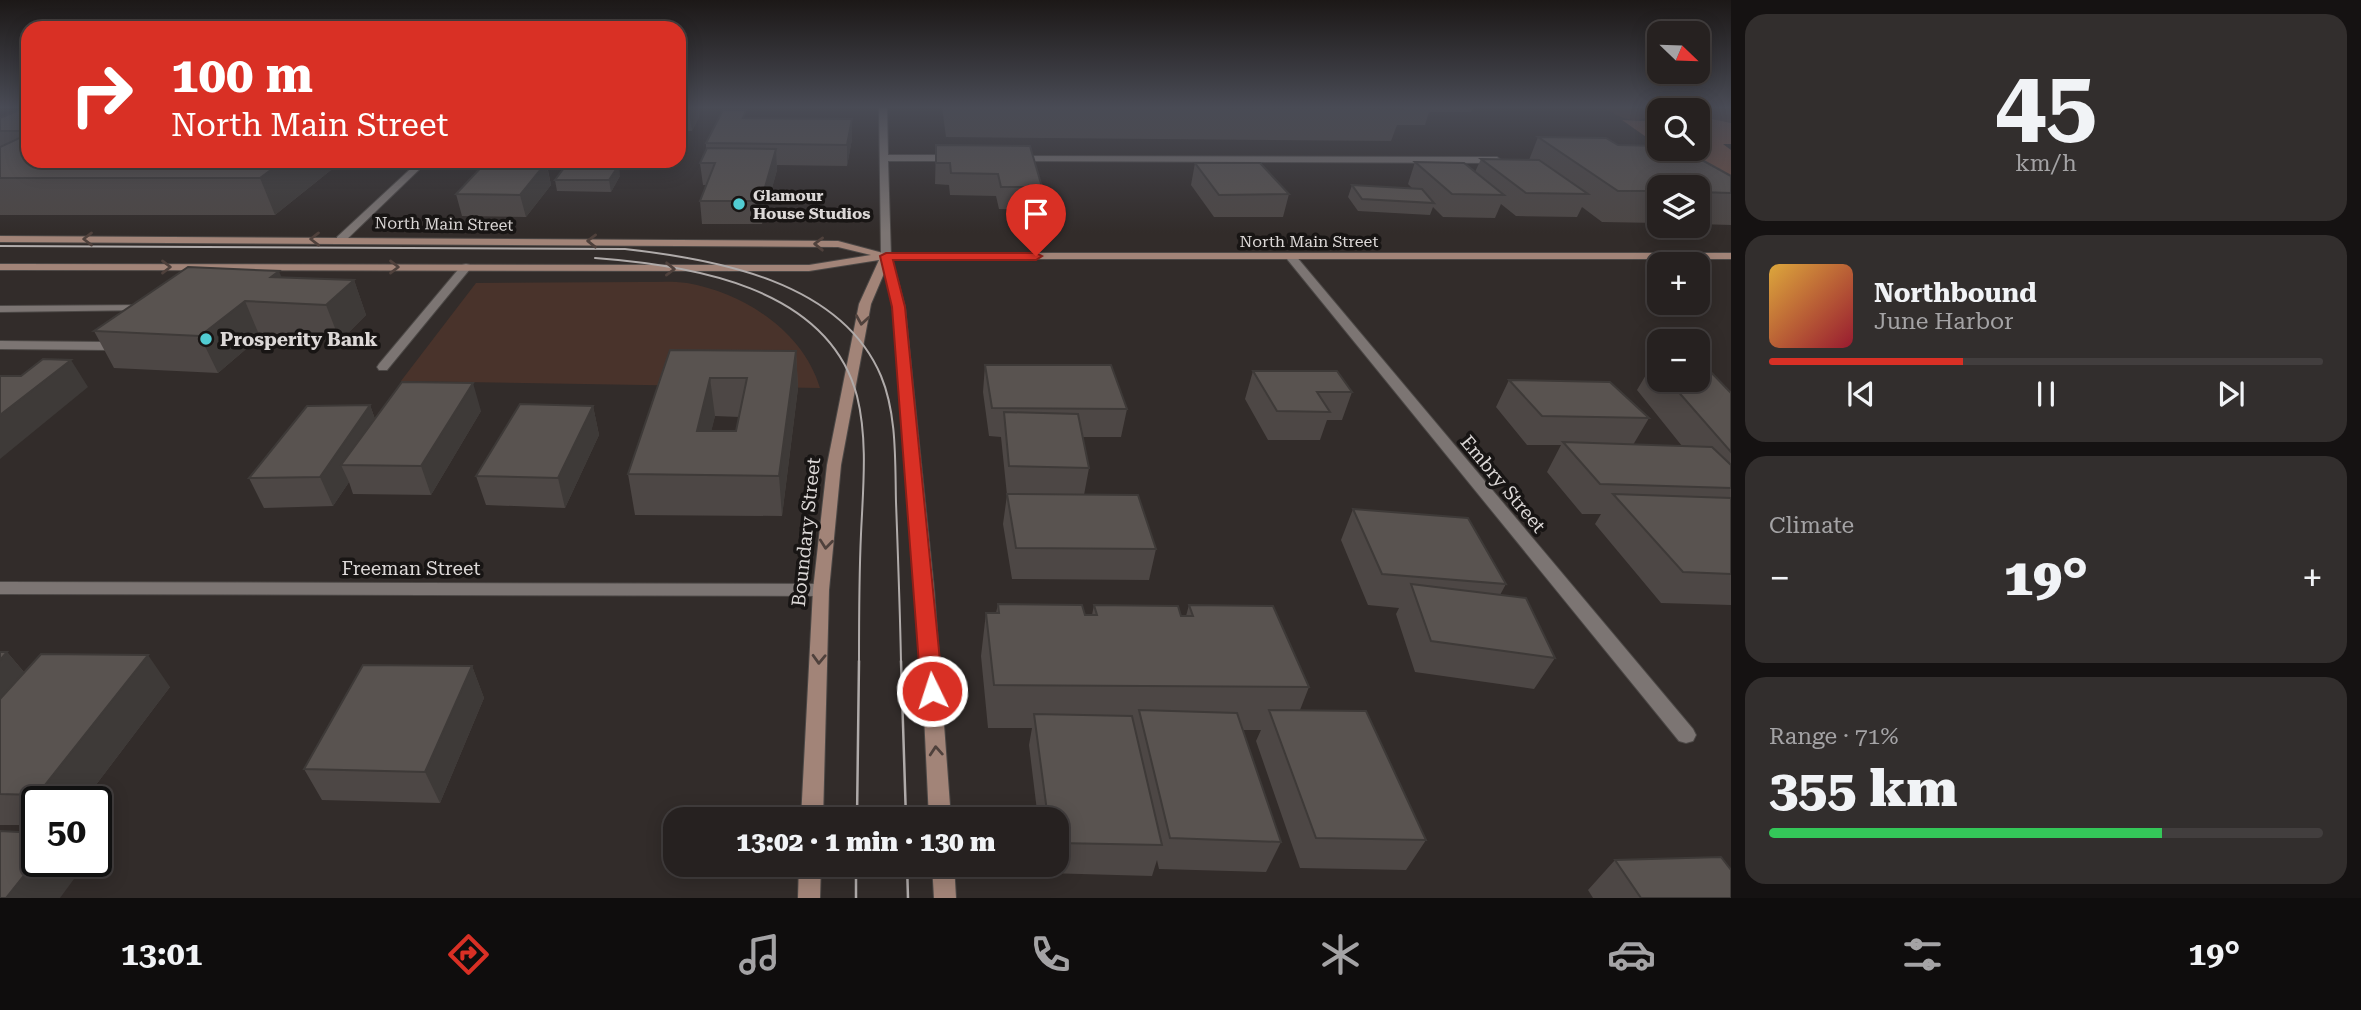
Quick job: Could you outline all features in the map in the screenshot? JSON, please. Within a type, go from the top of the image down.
[{"type":"main road","name":"North Main Street","points":[[0,239],[838,244],[886,256]]},
{"type":"main road","name":"North Main Street","points":[[0,267],[809,268],[886,256],[1731,256]]},
{"type":"main road","name":"Boundary Street","points":[[812,807],[821,590],[835,465],[865,304],[886,256]]},
{"type":"main road","name":"Boundary Street","points":[[886,256],[899,307],[926,589],[939,807]]},
{"type":"main road","points":[[809,898],[810,877]]},
{"type":"main road","points":[[944,877],[945,898]]},
{"type":"street","name":"Boundary Street","points":[[883,149],[886,256]]},
{"type":"street","points":[[883,158],[956,158]]},
{"type":"street","points":[[997,158],[1506,160]]},
{"type":"street","points":[[341,239],[417,168]]},
{"type":"street","name":"Embry Street","points":[[1291,257],[1686,736]]},
{"type":"street","points":[[196,283],[216,267]]},
{"type":"street","points":[[383,367],[466,267]]},
{"type":"street","points":[[0,309],[156,315]]},
{"type":"street","points":[[0,345],[109,346],[126,339]]},
{"type":"street","name":"Freeman Street","points":[[0,588],[821,590]]},
{"type":"shaded area","points":[[1710,149],[1730,149],[1731,185],[1686,161],[1710,161]]},
{"type":"shaded area","points":[[671,282],[708,288],[750,306],[768,318],[800,349],[820,388],[401,381],[476,283]]},
{"type":"building","points":[[0,149],[21,149],[21,168],[274,168],[260,178],[0,178]]},
{"type":"building","points":[[707,149],[776,149],[761,201],[700,201],[715,163],[700,163]]},
{"type":"building","points":[[936,149],[1031,149],[1042,187],[1001,187],[998,174],[951,173],[950,163],[936,163]]},
{"type":"building","points":[[1556,149],[1647,149],[1647,161],[1704,161],[1731,176],[1731,193],[1710,192],[1710,175],[1647,175],[1647,191],[1618,191]]},
{"type":"building","points":[[1481,159],[1539,160],[1588,194],[1526,193]]},
{"type":"building","points":[[1415,162],[1464,163],[1504,195],[1452,194]]},
{"type":"building","points":[[1195,163],[1260,163],[1289,194],[1219,195]]},
{"type":"building","points":[[480,168],[542,168],[520,195],[456,194]]},
{"type":"building","points":[[564,168],[617,168],[609,180],[555,180]]},
{"type":"building","points":[[1352,185],[1422,189],[1434,203],[1362,199]]},
{"type":"building","points":[[188,267],[279,271],[271,277],[354,280],[326,305],[245,301],[200,336],[94,331]]},
{"type":"building","points":[[670,350],[796,351],[779,476],[628,474]],"holes":[[[710,378],[747,378],[736,431],[697,431]]]},
{"type":"building","points":[[43,359],[71,360],[0,415],[0,376],[21,376]]},
{"type":"building","points":[[985,365],[1111,365],[1127,409],[992,408]]},
{"type":"building","points":[[1253,371],[1337,371],[1352,392],[1317,392],[1330,412],[1277,411]]},
{"type":"building","points":[[1710,371],[1731,393],[1731,452],[1678,392],[1710,392]]},
{"type":"building","points":[[1509,380],[1610,382],[1649,418],[1542,416]]},
{"type":"building","points":[[402,382],[473,383],[421,466],[341,465]]},
{"type":"building","points":[[520,404],[593,406],[558,478],[476,476]]},
{"type":"building","points":[[370,405],[320,477],[249,478],[307,406]]},
{"type":"building","points":[[1004,412],[1078,414],[1089,468],[1009,466]]},
{"type":"building","points":[[1563,442],[1712,447],[1731,465],[1731,488],[1600,484]]},
{"type":"building","points":[[1007,494],[1138,495],[1156,549],[1016,548]]},
{"type":"building","points":[[1613,494],[1731,498],[1731,574],[1683,572]]},
{"type":"building","points":[[1353,509],[1468,518],[1506,584],[1382,574]]},
{"type":"building","points":[[1411,584],[1526,598],[1555,658],[1431,641]]},
{"type":"building","points":[[998,604],[1082,605],[1085,615],[1097,615],[1094,605],[1178,606],[1181,616],[1193,616],[1189,605],[1273,606],[1309,687],[994,685],[986,613],[999,613]]},
{"type":"building","points":[[41,654],[148,655],[44,786],[21,786],[21,795],[0,794],[0,699]]},
{"type":"building","points":[[363,665],[472,666],[425,772],[304,769]]},
{"type":"building","points":[[1139,710],[1237,713],[1281,842],[1170,838]]},
{"type":"building","points":[[1269,710],[1366,711],[1426,840],[1316,838]]},
{"type":"building","points":[[1034,714],[1132,716],[1162,845],[1069,843],[1069,807],[1046,807]]},
{"type":"building","points":[[0,831],[21,832],[23,877],[6,898],[0,898]]},
{"type":"building","points":[[1721,857],[1731,870],[1731,898],[1641,898],[1615,860]]},
{"type":"tram line","points":[[0,246],[625,249],[697,260],[772,281],[806,297],[837,317],[862,344],[881,376],[893,422],[901,662]]},
{"type":"tram line","points":[[595,258],[672,267],[750,288],[786,306],[817,329],[841,359],[857,396],[863,430],[859,661]]},
{"type":"tram line","points":[[857,807],[859,661]]},
{"type":"tram line","points":[[901,661],[906,807]]},
{"type":"tram line","points":[[856,877],[856,898]]},
{"type":"tram line","points":[[907,877],[908,898]]},
{"type":"place","name":"Glamour House Studios","points":[[739,204]]},
{"type":"place","name":"Prosperity Bank","points":[[206,339]]},
{"type":"route","points":[[932,691],[926,589],[899,307],[886,256],[1036,256]]}]
